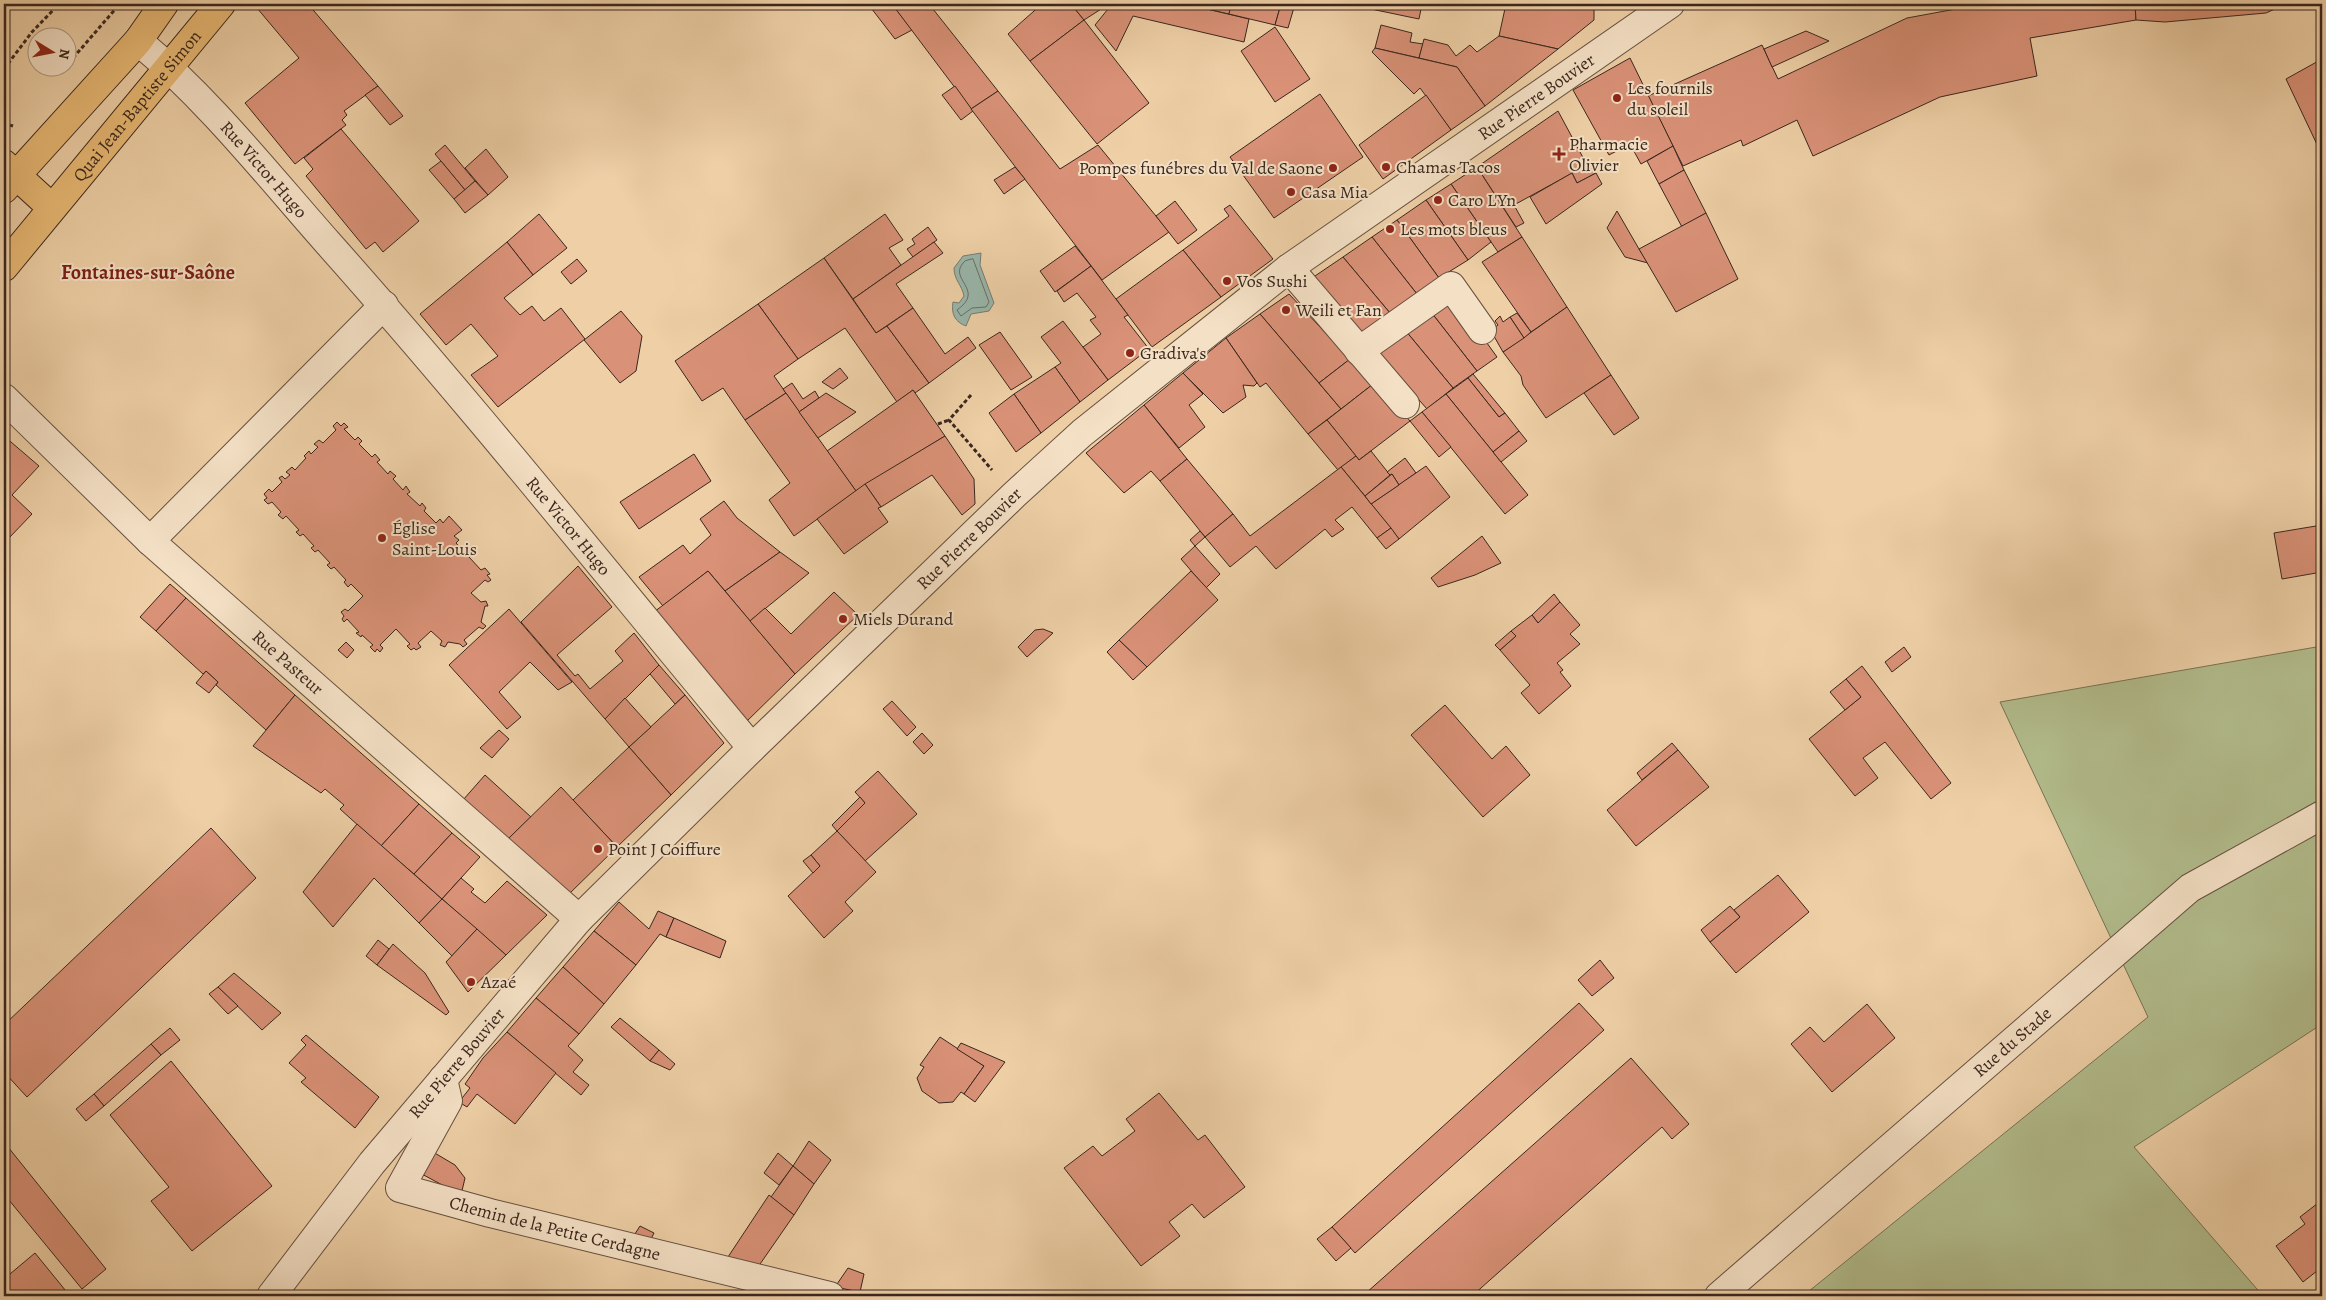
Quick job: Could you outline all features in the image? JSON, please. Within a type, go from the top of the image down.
[{"type":"main road","points":[[51,208],[8,176],[138,41],[164,4]]},
{"type":"main road","name":"Quai Jean-Baptiste Simon","points":[[4,267],[221,4]]},
{"type":"street","name":"Rue Pierre Bouvier","points":[[271,1296],[372,1163],[579,919],[752,748],[1014,495],[1082,434],[1289,268],[1670,4]]},
{"type":"street","name":"Rue Victor Hugo","points":[[138,41],[169,67],[203,102],[384,305],[752,748]]},
{"type":"street","points":[[1289,268],[1405,404]]},
{"type":"street","points":[[1359,351],[1450,286],[1482,330]]},
{"type":"street","points":[[150,541],[384,305]]},
{"type":"street","name":"Rue Pasteur","points":[[4,398],[150,541],[579,919]]},
{"type":"street","name":"Rue du Stade","points":[[1719,1296],[2190,888],[2322,815]]},
{"type":"street","name":"Chemin de la Petite Cerdagne","points":[[443,1079],[448,1101],[400,1188],[490,1213],[830,1296]]},
{"type":"path","points":[[4,69],[32,32],[58,4]]},
{"type":"path","points":[[78,52],[120,4]]},
{"type":"path","points":[[4,123],[12,127]]},
{"type":"path","points":[[938,424],[948,420],[972,395]]},
{"type":"path","points":[[948,420],[1014,495]]},
{"type":"green space","points":[[2322,646],[2322,1024],[2134,1147],[2263,1296],[1803,1296],[2148,1017],[2000,702]]},
{"type":"water","points":[[981,253],[980,265],[994,303],[989,311],[971,314],[966,326],[959,322],[953,314],[953,302],[959,303],[964,296],[955,276],[954,268],[963,256]]},
{"type":"building","points":[[261,4],[308,4],[378,86],[344,111],[347,115],[342,120],[346,125],[295,164],[245,103],[299,58],[257,8]]},
{"type":"building","points":[[868,4],[892,4],[912,30],[895,39]]},
{"type":"building","points":[[892,4],[929,4],[998,91],[971,109]]},
{"type":"building","points":[[1042,4],[1071,4],[1084,20],[1030,61],[1008,34]]},
{"type":"building","points":[[1071,4],[1109,4],[1084,20]]},
{"type":"building","points":[[1119,4],[1186,4],[1249,19],[1244,42],[1133,16],[1116,51],[1095,25],[1108,9]]},
{"type":"building","points":[[1186,4],[1231,4],[1229,14]]},
{"type":"building","points":[[1231,4],[1259,4],[1273,8],[1275,4],[1281,4],[1275,25],[1229,14]]},
{"type":"building","points":[[1281,4],[1295,4],[1288,28],[1275,25]]},
{"type":"building","points":[[1347,4],[1422,4],[1419,19]]},
{"type":"building","points":[[1506,4],[1584,4],[1594,6],[1594,20],[1558,49],[1499,36]]},
{"type":"building","points":[[1983,4],[2135,4],[2136,20],[2030,38],[2037,76],[1940,97],[1813,156],[1797,120],[1743,146],[1741,140],[1683,166],[1648,96],[1762,45],[1778,79],[1907,18]]},
{"type":"building","points":[[2135,4],[2286,4],[2266,13],[2165,22],[2136,20]]},
{"type":"building","points":[[1084,20],[1149,103],[1097,144],[1030,61]]},
{"type":"building","points":[[1381,25],[1412,33],[1410,42],[1423,44],[1419,58],[1375,48]]},
{"type":"building","points":[[1275,27],[1310,79],[1275,102],[1241,51]]},
{"type":"building","points":[[1806,31],[1829,41],[1772,67],[1764,49]]},
{"type":"building","points":[[1499,36],[1558,49],[1485,106],[1457,67],[1419,58],[1424,39],[1448,45],[1456,56],[1470,45],[1477,52]]},
{"type":"building","points":[[1375,48],[1457,67],[1485,106],[1451,130],[1420,88],[1414,94],[1372,52]]},
{"type":"building","points":[[1630,58],[1673,146],[1641,164],[1630,144],[1609,155],[1573,90]]},
{"type":"building","points":[[2322,59],[2322,155],[2286,79]]},
{"type":"building","points":[[378,86],[403,116],[390,125],[365,95]]},
{"type":"building","points":[[955,86],[973,111],[961,120],[942,95]]},
{"type":"building","points":[[998,91],[1060,169],[1098,145],[1169,232],[1102,280],[971,109]]},
{"type":"building","points":[[1320,94],[1363,157],[1274,218],[1230,157]]},
{"type":"building","points":[[1426,95],[1451,130],[1383,179],[1359,145]]},
{"type":"building","points":[[1558,111],[1587,165],[1514,205],[1524,223],[1516,227],[1477,167]]},
{"type":"building","points":[[341,129],[419,221],[383,252],[375,242],[366,249],[306,176],[313,169],[304,158]]},
{"type":"building","points":[[445,145],[475,181],[465,190],[435,154]]},
{"type":"building","points":[[1673,146],[1684,170],[1659,184],[1647,161]]},
{"type":"building","points":[[486,149],[508,177],[488,195],[465,168]]},
{"type":"building","points":[[441,161],[465,190],[454,199],[429,170]]},
{"type":"building","points":[[1587,165],[1596,173],[1577,183],[1572,173]]},
{"type":"building","points":[[1015,167],[1025,179],[1004,194],[994,180]]},
{"type":"building","points":[[1477,167],[1522,237],[1498,252],[1451,184]]},
{"type":"building","points":[[1684,170],[1706,213],[1682,227],[1659,184]]},
{"type":"building","points":[[1572,173],[1577,183],[1596,173],[1602,184],[1546,224],[1530,197]]},
{"type":"building","points":[[475,181],[488,195],[465,213],[454,199]]},
{"type":"building","points":[[1451,184],[1491,242],[1468,260],[1426,200]]},
{"type":"building","points":[[1426,200],[1468,260],[1439,278],[1397,220]]},
{"type":"building","points":[[1175,201],[1197,230],[1178,244],[1156,216]]},
{"type":"building","points":[[1230,205],[1273,259],[1221,297],[1183,250],[1229,216],[1224,209]]},
{"type":"building","points":[[1617,211],[1648,263],[1625,257],[1607,228]]},
{"type":"building","points":[[1706,213],[1738,279],[1676,312],[1639,249]]},
{"type":"building","points":[[539,214],[567,248],[533,275],[507,242]]},
{"type":"building","points":[[885,214],[903,240],[889,248],[901,265],[853,299],[824,258]]},
{"type":"building","points":[[1397,220],[1439,278],[1417,294],[1372,237]]},
{"type":"building","points":[[928,227],[937,240],[913,257],[907,249],[915,244],[912,239]]},
{"type":"building","points":[[1372,237],[1417,294],[1390,313],[1343,257]]},
{"type":"building","points":[[1522,237],[1567,307],[1531,332],[1482,262]]},
{"type":"building","points":[[507,242],[533,275],[504,298],[520,315],[532,306],[544,321],[561,308],[585,339],[498,407],[471,375],[498,356],[471,324],[446,345],[420,314]]},
{"type":"building","points":[[934,242],[943,253],[896,284],[913,308],[876,333],[853,299]]},
{"type":"building","points":[[1075,246],[1091,266],[1055,292],[1040,271]]},
{"type":"building","points":[[1183,250],[1221,297],[1152,347],[1116,299]]},
{"type":"building","points":[[1343,257],[1390,313],[1362,334],[1312,278]]},
{"type":"building","points":[[824,258],[876,333],[887,326],[929,383],[915,393],[913,390],[897,402],[845,328],[798,359],[758,304]]},
{"type":"building","points":[[577,259],[587,271],[571,284],[561,272]]},
{"type":"building","points":[[1091,266],[1128,315],[1124,317],[1149,349],[1108,380],[1083,347],[1101,334],[1090,320],[1096,317],[1077,293],[1064,302],[1057,291]]},
{"type":"building","points":[[1451,293],[1497,357],[1477,371],[1431,312]]},
{"type":"building","points":[[1289,294],[1350,359],[1319,383],[1260,314]]},
{"type":"building","points":[[758,304],[798,359],[774,376],[786,393],[745,420],[723,388],[702,401],[675,361]]},
{"type":"building","points":[[1567,307],[1611,375],[1546,418],[1523,385],[1521,376],[1503,352]]},
{"type":"building","points":[[913,308],[945,354],[968,337],[976,348],[929,383],[887,326]]},
{"type":"building","points":[[621,311],[642,336],[636,371],[620,383],[584,340]]},
{"type":"building","points":[[1431,312],[1477,371],[1453,388],[1405,330]]},
{"type":"building","points":[[1517,313],[1531,332],[1524,338],[1510,317]]},
{"type":"building","points":[[1260,314],[1341,409],[1308,434],[1266,383],[1260,387],[1226,338]]},
{"type":"building","points":[[1500,316],[1503,322],[1510,317],[1524,338],[1503,352],[1491,331],[1498,325],[1495,321]]},
{"type":"building","points":[[1063,321],[1108,380],[1080,402],[1055,367],[1061,363],[1041,337]]},
{"type":"building","points":[[1405,330],[1453,388],[1427,409],[1376,351]]},
{"type":"building","points":[[1000,332],[1032,377],[1011,390],[979,345]]},
{"type":"building","points":[[1226,338],[1257,383],[1254,386],[1243,385],[1246,397],[1223,413],[1183,373]]},
{"type":"building","points":[[1350,359],[1377,381],[1341,409],[1319,383]]},
{"type":"building","points":[[1055,367],[1080,402],[1041,433],[1014,394]]},
{"type":"building","points":[[840,368],[848,378],[833,389],[822,382]]},
{"type":"building","points":[[1183,373],[1203,394],[1189,405],[1205,427],[1179,448],[1144,405]]},
{"type":"building","points":[[1473,374],[1505,413],[1499,417],[1468,378]]},
{"type":"building","points":[[1611,375],[1639,418],[1614,435],[1584,393]]},
{"type":"building","points":[[1468,378],[1499,417],[1505,413],[1519,431],[1493,452],[1446,394]]},
{"type":"building","points":[[1377,381],[1410,421],[1359,460],[1327,420]]},
{"type":"building","points":[[792,383],[803,399],[815,391],[819,398],[799,412],[783,389]]},
{"type":"building","points":[[913,390],[945,436],[856,491],[827,451]]},
{"type":"building","points":[[786,393],[856,491],[794,536],[769,500],[790,483],[745,420]]},
{"type":"building","points":[[826,393],[856,412],[818,438],[799,412]]},
{"type":"building","points":[[1014,394],[1041,433],[1016,452],[989,413]]},
{"type":"building","points":[[1446,394],[1528,495],[1505,514],[1422,412]]},
{"type":"building","points":[[1144,405],[1187,459],[1160,481],[1151,471],[1124,493],[1086,453]]},
{"type":"building","points":[[1422,412],[1451,447],[1439,457],[1410,421]]},
{"type":"building","points":[[1327,420],[1356,456],[1338,470],[1308,434]]},
{"type":"building","name":"Église Saint-Louis","points":[[337,422],[341,426],[344,423],[348,427],[344,429],[355,440],[358,437],[362,441],[359,444],[372,457],[375,454],[380,460],[377,462],[388,474],[390,471],[396,476],[393,479],[403,490],[406,486],[410,492],[407,494],[420,506],[422,503],[426,508],[424,511],[436,523],[440,519],[443,523],[449,516],[462,530],[454,536],[459,540],[456,543],[465,553],[468,550],[472,555],[469,557],[481,570],[485,568],[490,574],[487,575],[491,580],[488,582],[485,580],[471,593],[481,602],[486,601],[488,606],[485,606],[481,622],[486,626],[483,629],[479,627],[464,640],[467,644],[463,647],[460,644],[448,642],[445,647],[440,645],[442,641],[431,631],[418,643],[421,647],[411,650],[407,646],[410,644],[396,629],[380,645],[383,648],[380,652],[377,649],[375,652],[370,647],[373,645],[362,635],[361,637],[356,633],[359,632],[347,619],[344,622],[342,619],[344,616],[341,612],[345,609],[348,611],[363,596],[351,584],[348,587],[344,582],[346,580],[334,567],[331,569],[327,565],[330,563],[318,550],[315,552],[311,548],[314,546],[303,534],[300,536],[296,532],[299,530],[286,516],[283,519],[278,515],[281,512],[272,502],[268,504],[264,500],[267,498],[264,494],[269,489],[272,492],[282,482],[279,478],[282,476],[285,479],[290,475],[286,472],[292,467],[295,470],[306,458],[304,456],[309,451],[311,454],[318,447],[314,444],[319,440],[323,443],[336,430],[333,426]]},
{"type":"building","points":[[1519,431],[1527,441],[1501,462],[1493,452]]},
{"type":"building","points":[[4,436],[39,466],[12,495],[32,514],[8,539],[4,536]]},
{"type":"building","points":[[945,436],[974,479],[975,504],[962,515],[932,475],[881,507],[865,484]]},
{"type":"building","points":[[1371,451],[1390,475],[1365,496],[1341,467],[1356,456],[1359,460]]},
{"type":"building","points":[[694,454],[711,481],[639,529],[620,502]]},
{"type":"building","points":[[1405,458],[1416,473],[1399,485],[1392,474],[1390,475],[1387,472]]},
{"type":"building","points":[[1187,459],[1233,514],[1205,537],[1160,481]]},
{"type":"building","points":[[1426,466],[1450,497],[1399,539],[1371,504]]},
{"type":"building","points":[[1341,467],[1391,528],[1377,538],[1352,507],[1335,520],[1344,529],[1332,537],[1325,529],[1276,569],[1256,546],[1230,567],[1205,537],[1233,514],[1250,536]]},
{"type":"building","points":[[1392,474],[1399,485],[1371,504],[1365,496]]},
{"type":"building","points":[[865,484],[881,507],[878,508],[888,522],[844,554],[817,519]]},
{"type":"building","points":[[724,501],[737,518],[780,552],[725,591],[708,571],[663,606],[639,577],[683,545],[690,554],[711,535],[700,519]]},
{"type":"building","points":[[2322,525],[2322,572],[2282,579],[2274,533]]},
{"type":"building","points":[[1391,528],[1399,539],[1386,549],[1377,538]]},
{"type":"building","points":[[1200,531],[1205,537],[1195,546],[1190,540]]},
{"type":"building","points":[[1482,536],[1501,563],[1475,575],[1438,587],[1431,578]]},
{"type":"building","points":[[1195,546],[1220,574],[1206,588],[1181,559]]},
{"type":"building","points":[[780,552],[809,573],[750,621],[725,591]]},
{"type":"building","points":[[578,566],[612,607],[557,655],[575,676],[578,674],[590,689],[623,661],[615,651],[634,633],[659,665],[605,719],[521,622]]},
{"type":"building","points":[[708,571],[795,674],[745,723],[654,612]]},
{"type":"building","points":[[1191,571],[1218,600],[1147,667],[1119,640]]},
{"type":"building","points":[[170,584],[186,598],[156,631],[140,617]]},
{"type":"building","points":[[834,592],[858,615],[795,674],[750,621],[765,608],[791,634]]},
{"type":"building","points":[[1554,594],[1560,602],[1538,623],[1532,615]]},
{"type":"building","points":[[186,598],[295,695],[266,730],[216,685],[218,682],[206,671],[203,674],[156,631]]},
{"type":"building","points":[[1560,602],[1580,625],[1570,634],[1580,644],[1557,663],[1563,670],[1560,672],[1571,686],[1539,714],[1521,693],[1530,685],[1500,650],[1516,636],[1511,631],[1532,615],[1538,623]]},
{"type":"building","points":[[509,609],[572,682],[558,690],[530,662],[499,692],[521,717],[507,729],[449,665]]},
{"type":"building","points":[[1043,629],[1053,633],[1027,657],[1018,647],[1035,630]]},
{"type":"building","points":[[1511,631],[1516,636],[1500,650],[1495,645]]},
{"type":"building","points":[[1119,640],[1147,667],[1133,680],[1107,652]]},
{"type":"building","points":[[346,642],[354,650],[347,658],[338,650]]},
{"type":"building","points":[[1904,647],[1911,657],[1892,672],[1885,662]]},
{"type":"building","points":[[659,665],[685,695],[675,704],[650,674]]},
{"type":"building","points":[[1862,666],[1951,783],[1931,799],[1885,742],[1863,758],[1878,778],[1855,796],[1809,739],[1861,697],[1846,679]]},
{"type":"building","points":[[206,671],[218,682],[209,693],[196,683]]},
{"type":"building","points":[[1846,679],[1861,697],[1845,710],[1830,692]]},
{"type":"building","points":[[295,695],[419,804],[381,846],[340,809],[344,805],[325,789],[321,793],[253,746]]},
{"type":"building","points":[[685,695],[724,743],[671,795],[629,747]]},
{"type":"building","points":[[625,698],[651,727],[629,747],[605,719]]},
{"type":"building","points":[[892,701],[916,727],[907,736],[883,709]]},
{"type":"building","points":[[1445,705],[1492,759],[1506,746],[1530,775],[1483,817],[1411,735]]},
{"type":"building","points":[[499,730],[509,739],[492,758],[480,748]]},
{"type":"building","points":[[922,733],[933,745],[924,754],[913,742]]},
{"type":"building","points":[[1672,743],[1678,750],[1642,780],[1637,773]]},
{"type":"building","points":[[629,747],[671,795],[617,847],[573,800]]},
{"type":"building","points":[[1678,750],[1709,787],[1636,846],[1607,810]]},
{"type":"building","points":[[878,771],[917,814],[865,861],[837,831],[865,803],[855,792]]},
{"type":"building","points":[[485,775],[531,817],[507,840],[463,800]]},
{"type":"building","points":[[561,787],[617,847],[568,895],[507,840]]},
{"type":"building","points":[[860,797],[865,803],[837,831],[832,825]]},
{"type":"building","points":[[419,804],[452,833],[414,874],[381,846]]},
{"type":"building","points":[[357,824],[442,899],[419,923],[374,878],[333,927],[303,892]]},
{"type":"building","points":[[211,828],[256,878],[27,1097],[4,1072],[4,1025]]},
{"type":"building","points":[[837,831],[876,872],[845,902],[853,911],[824,938],[788,896],[820,866],[811,855]]},
{"type":"building","points":[[452,833],[480,857],[442,899],[414,874]]},
{"type":"building","points":[[811,855],[820,866],[813,873],[803,861]]},
{"type":"building","points":[[1778,875],[1809,912],[1736,973],[1710,942],[1740,917],[1734,910]]},
{"type":"building","points":[[461,878],[474,889],[471,892],[485,903],[507,881],[547,915],[506,955],[442,899]]},
{"type":"building","points":[[442,899],[477,929],[452,956],[419,923]]},
{"type":"building","points":[[619,902],[649,929],[658,911],[674,918],[666,937],[660,934],[636,965],[594,931]]},
{"type":"building","points":[[1730,906],[1740,917],[1710,942],[1701,930]]},
{"type":"building","points":[[674,918],[726,941],[720,958],[666,937]]},
{"type":"building","points":[[477,929],[506,955],[468,992],[446,962]]},
{"type":"building","points":[[594,931],[636,965],[604,1004],[563,967]]},
{"type":"building","points":[[378,940],[389,949],[377,965],[366,956]]},
{"type":"building","points":[[393,944],[425,973],[449,1012],[446,1015],[377,965]]},
{"type":"building","points":[[1600,960],[1614,978],[1592,996],[1578,980]]},
{"type":"building","points":[[563,967],[604,1004],[579,1034],[536,998]]},
{"type":"building","points":[[234,973],[281,1013],[262,1030],[218,987]]},
{"type":"building","points":[[218,987],[238,1006],[228,1014],[209,994]]},
{"type":"building","points":[[536,998],[579,1034],[568,1046],[583,1060],[573,1072],[589,1085],[581,1095],[507,1032]]},
{"type":"building","points":[[1579,1003],[1604,1030],[1355,1253],[1332,1227]]},
{"type":"building","points":[[1867,1004],[1895,1038],[1832,1092],[1791,1044],[1810,1027],[1824,1042]]},
{"type":"building","points":[[620,1018],[659,1050],[650,1061],[611,1027]]},
{"type":"building","points":[[170,1028],[180,1040],[161,1055],[151,1044]]},
{"type":"building","points":[[507,1032],[556,1073],[515,1124],[477,1094],[467,1107],[459,1102],[470,1088],[465,1084],[483,1058]]},
{"type":"building","points":[[306,1035],[379,1097],[355,1128],[301,1082],[306,1078],[289,1063],[306,1045],[301,1040]]},
{"type":"building","points":[[940,1037],[984,1066],[964,1094],[961,1092],[953,1102],[939,1103],[922,1091],[917,1078],[924,1067],[920,1065]]},
{"type":"building","points":[[961,1043],[1005,1062],[975,1102],[964,1094],[984,1066],[957,1049]]},
{"type":"building","points":[[151,1044],[161,1055],[104,1106],[94,1094]]},
{"type":"building","points":[[659,1050],[675,1064],[670,1070],[650,1061]]},
{"type":"building","points":[[1631,1058],[1689,1124],[1672,1139],[1662,1127],[1472,1296],[1369,1296],[1366,1293]]},
{"type":"building","points":[[171,1061],[272,1186],[192,1251],[151,1201],[169,1187],[110,1115]]},
{"type":"building","points":[[1159,1093],[1198,1140],[1205,1135],[1245,1187],[1204,1218],[1192,1204],[1169,1222],[1180,1236],[1141,1266],[1064,1168],[1093,1146],[1102,1156],[1135,1131],[1126,1119]]},
{"type":"building","points":[[94,1094],[104,1106],[86,1121],[76,1109]]},
{"type":"building","points":[[809,1141],[831,1160],[814,1184],[793,1166]]},
{"type":"building","points":[[4,1142],[106,1269],[82,1289],[4,1194]]},
{"type":"building","points":[[433,1152],[455,1165],[465,1178],[461,1195],[418,1172]]},
{"type":"building","points":[[778,1153],[793,1166],[779,1185],[764,1173]]},
{"type":"building","points":[[793,1166],[814,1184],[794,1215],[771,1197]]},
{"type":"building","points":[[769,1195],[794,1215],[758,1267],[726,1260]]},
{"type":"building","points":[[2322,1200],[2322,1267],[2303,1282],[2276,1246],[2305,1224],[2300,1217]]},
{"type":"building","points":[[640,1226],[654,1233],[650,1241],[633,1237]]},
{"type":"building","points":[[1332,1227],[1351,1248],[1336,1261],[1317,1239]]},
{"type":"building","points":[[35,1253],[70,1296],[6,1296],[4,1294],[4,1279]]},
{"type":"building","points":[[848,1268],[864,1274],[860,1292],[835,1287]]},
{"type":"place","name":"Les fournils du soleil","points":[[1617,98]]},
{"type":"place","name":"Pharmacie Olivier","points":[[1559,154]]},
{"type":"place","name":"Chamas Tacos","points":[[1386,167]]},
{"type":"place","name":"Pompes funébres du Val de Saone","points":[[1333,168]]},
{"type":"place","name":"Casa Mia","points":[[1291,192]]},
{"type":"place","name":"Caro L'Yn","points":[[1438,200]]},
{"type":"place","name":"Les mots bleus","points":[[1390,229]]},
{"type":"place","name":"Vos Sushi","points":[[1227,281]]},
{"type":"place","name":"Weili et Fan","points":[[1286,310]]},
{"type":"place","name":"Gradiva's","points":[[1130,353]]},
{"type":"place","name":"Église Saint-Louis","points":[[382,538]]},
{"type":"place","name":"Miels Durand","points":[[843,619]]},
{"type":"place","name":"Point J Coiffure","points":[[598,849]]},
{"type":"place","name":"Azaé","points":[[471,982]]},
{"type":"district","name":"Fontaines-sur-Saône","points":[[148,272]]}]
